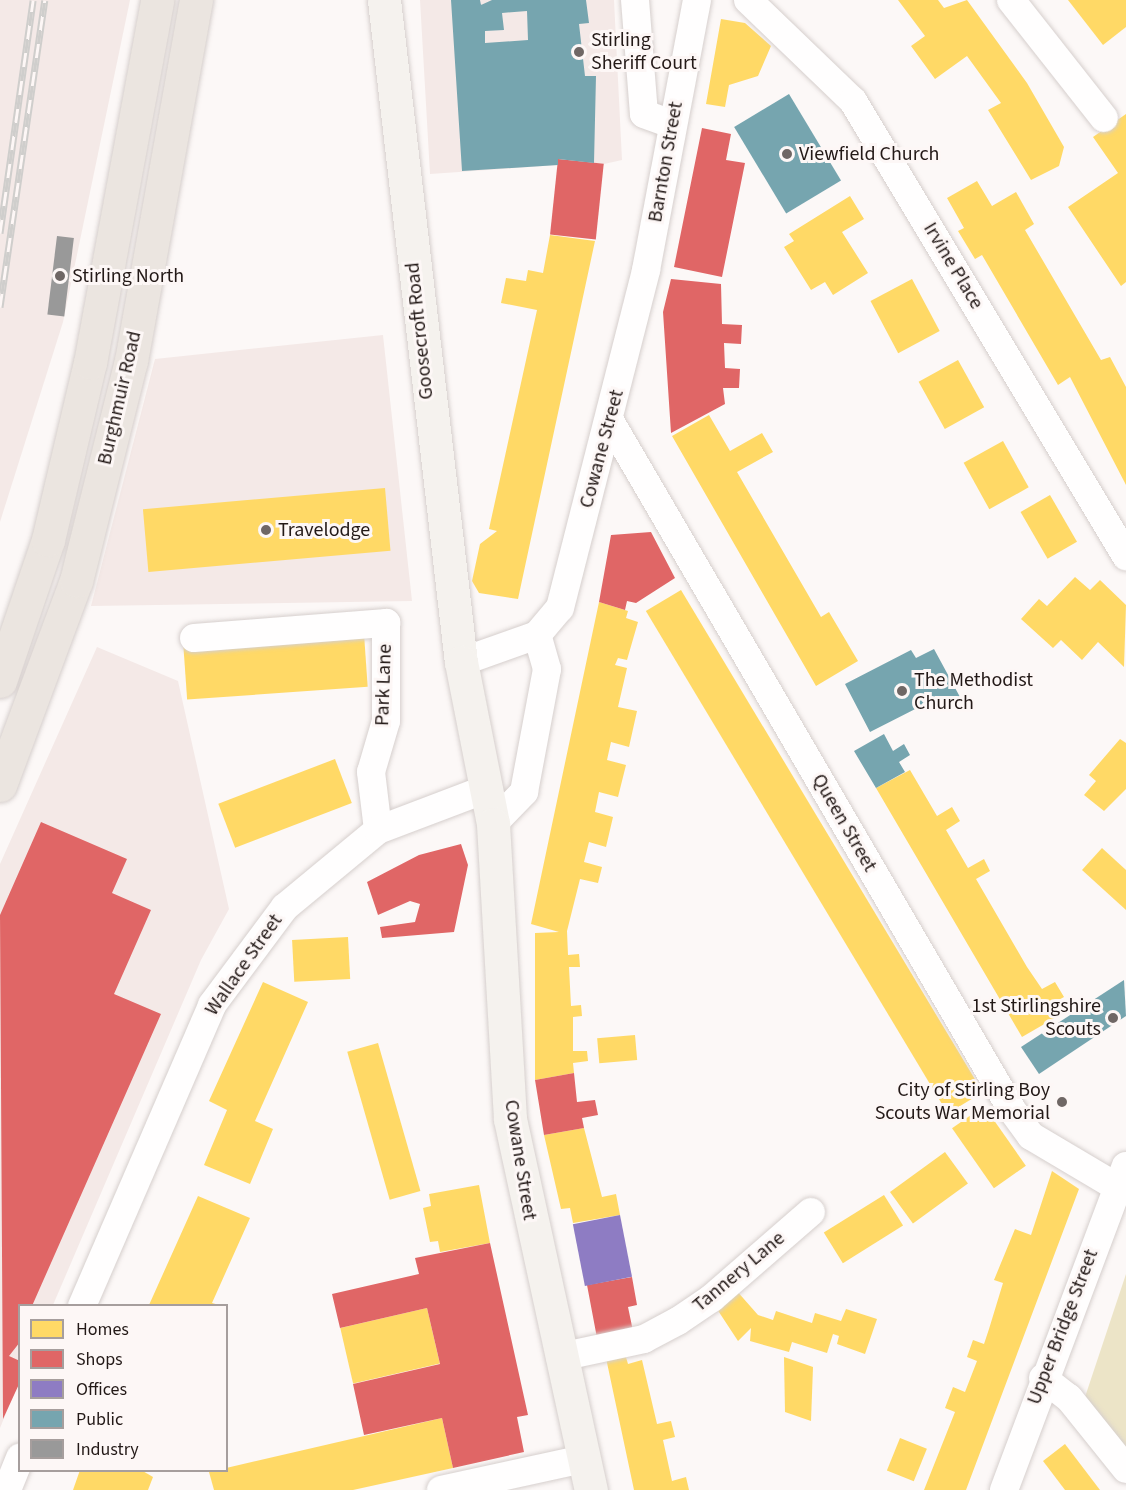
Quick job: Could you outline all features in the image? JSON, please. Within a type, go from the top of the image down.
[{"type":"main road","name":"Burghmuir Road","points":[[0,681],[48,540],[90,363],[157,0]]},
{"type":"main road","name":"Burghmuir Road","points":[[0,785],[76,580],[131,361],[195,0]]},
{"type":"main road","name":"Goosecroft Road","points":[[384,0],[461,662]]},
{"type":"main road","name":"Cowane Street","points":[[461,662],[493,824],[510,1119],[560,1358],[591,1490]]},
{"type":"street","points":[[635,0],[644,114],[672,124]]},
{"type":"street","name":"Barnton Street","points":[[649,254],[697,0]]},
{"type":"street","name":"Irvine Place","points":[[748,0],[853,101],[1126,556]]},
{"type":"street","points":[[1011,0],[1104,118]]},
{"type":"street","name":"Cowane Street","points":[[537,635],[560,608],[610,421],[649,254]]},
{"type":"street","name":"Queen Street","points":[[610,421],[1012,1110],[1031,1136],[1122,1176]]},
{"type":"street","name":"Park Lane","points":[[194,638],[386,623],[386,721],[371,772],[378,830]]},
{"type":"street","points":[[461,662],[537,635],[547,669],[524,792],[493,824]]},
{"type":"street","name":"Wallace Street","points":[[82,1304],[212,1005],[285,906],[378,830],[486,789]]},
{"type":"street","name":"Upper Bridge Street","points":[[1004,1490],[1043,1378],[1122,1176]]},
{"type":"street","name":"Tannery Lane","points":[[560,1358],[644,1339],[678,1321],[712,1298],[811,1212]]},
{"type":"street","points":[[1043,1378],[1069,1398],[1126,1468]]},
{"type":"street","points":[[441,1490],[583,1459]]},
{"type":"street","points":[[7,1490],[18,1462]]},
{"type":"shaded area","points":[[0,0],[130,0],[63,322],[0,522]]},
{"type":"shaded area","points":[[420,0],[614,0],[622,160],[604,164],[559,159],[558,165],[430,174]]},
{"type":"shaded area","points":[[383,335],[412,601],[91,606],[155,359]]},
{"type":"shaded area","points":[[97,647],[178,681],[229,909],[201,960],[53,1304],[18,1304],[18,1384],[0,1428],[0,864]]},
{"type":"shaded area","points":[[1126,1274],[1126,1450],[1085,1397]]},
{"type":"building: Homes","points":[[898,0],[938,0],[944,8],[967,0],[1027,83],[1064,147],[1059,166],[1031,180],[988,110],[1001,103],[967,56],[935,79],[911,46],[925,36]]},
{"type":"building: Homes","points":[[1068,0],[1126,0],[1126,27],[1103,45]]},
{"type":"building: Homes","points":[[721,19],[745,23],[771,46],[758,76],[729,85],[725,107],[706,104]]},
{"type":"building: Homes","points":[[1126,114],[1126,282],[1121,286],[1068,207],[1118,173],[1093,137]]},
{"type":"building: Homes","points":[[977,181],[992,206],[1016,192],[1034,224],[1025,230],[1101,360],[1110,357],[1126,387],[1126,485],[1070,377],[1058,385],[982,255],[975,259],[958,231],[964,228],[947,198]]},
{"type":"building: Homes","points":[[850,196],[864,219],[842,232],[868,273],[833,295],[825,282],[811,290],[784,247],[794,241],[789,234]]},
{"type":"building: Homes","points":[[550,235],[595,241],[518,599],[479,593],[472,581],[480,544],[497,531],[489,529],[537,310],[501,303],[506,278],[526,281],[528,270],[543,273]]},
{"type":"building: Homes","points":[[912,279],[940,331],[898,353],[871,301]]},
{"type":"building: Homes","points":[[958,360],[984,407],[945,429],[919,382]]},
{"type":"building: Homes","points":[[709,415],[730,451],[762,433],[773,452],[737,472],[821,617],[829,612],[858,661],[816,686],[672,436]]},
{"type":"building: Homes","points":[[1003,441],[1029,487],[989,509],[964,463]]},
{"type":"building: Homes","name":"Travelodge","points":[[385,488],[390,551],[148,572],[143,509]]},
{"type":"building: Homes","points":[[1050,495],[1077,542],[1048,559],[1021,512]]},
{"type":"building: Homes","points":[[1075,577],[1090,590],[1100,580],[1126,605],[1124,667],[1098,642],[1082,660],[1061,640],[1053,648],[1021,619],[1039,599],[1047,606]]},
{"type":"building: Homes","points":[[681,590],[983,1092],[948,1113],[646,611]]},
{"type":"building: Homes","points":[[599,602],[628,611],[626,618],[638,622],[627,660],[618,658],[615,665],[627,668],[618,707],[637,711],[629,747],[611,742],[607,760],[626,765],[618,797],[599,792],[595,812],[613,817],[606,847],[589,842],[584,862],[602,867],[598,883],[580,879],[567,931],[568,955],[579,954],[580,967],[569,967],[571,1006],[581,1005],[582,1016],[573,1017],[573,1051],[587,1051],[588,1061],[573,1063],[574,1073],[535,1080],[535,933],[559,932],[531,924]]},
{"type":"building: Homes","points":[[364,634],[368,687],[187,699],[183,647]]},
{"type":"building: Homes","points":[[1120,739],[1126,743],[1126,789],[1104,811],[1084,795],[1096,781],[1089,775]]},
{"type":"building: Homes","points":[[335,759],[352,803],[235,848],[218,804]]},
{"type":"building: Homes","points":[[910,770],[937,816],[952,807],[960,821],[946,830],[968,868],[984,859],[990,871],[976,879],[1027,967],[1042,989],[1055,982],[1064,997],[1053,1003],[1060,1015],[1022,1037],[876,788]]},
{"type":"building: Homes","points":[[1102,848],[1126,870],[1126,910],[1082,870]]},
{"type":"building: Homes","points":[[348,937],[350,979],[294,982],[292,940]]},
{"type":"building: Homes","points":[[263,982],[308,1002],[255,1121],[273,1129],[250,1184],[204,1165],[227,1110],[209,1101]]},
{"type":"building: Homes","points":[[635,1035],[637,1060],[599,1063],[597,1038]]},
{"type":"building: Homes","points":[[378,1043],[420,1191],[390,1200],[347,1052]]},
{"type":"building: Homes","points":[[984,1106],[1026,1166],[994,1188],[952,1128]]},
{"type":"building: Homes","points":[[584,1128],[602,1197],[616,1194],[620,1215],[573,1223],[570,1208],[561,1209],[544,1135]]},
{"type":"building: Homes","points":[[945,1152],[968,1184],[913,1224],[890,1192]]},
{"type":"building: Homes","points":[[1052,1171],[1079,1189],[966,1490],[924,1490],[955,1412],[945,1408],[953,1387],[965,1392],[977,1361],[967,1357],[973,1340],[984,1344],[989,1329],[1003,1283],[994,1280],[1015,1229],[1031,1235]]},
{"type":"building: Homes","points":[[479,1185],[490,1243],[440,1252],[438,1241],[430,1242],[423,1208],[431,1206],[429,1194]]},
{"type":"building: Homes","points":[[884,1195],[903,1226],[843,1263],[824,1233]]},
{"type":"building: Homes","points":[[198,1196],[250,1218],[212,1303],[216,1304],[149,1304]]},
{"type":"building: Homes","points":[[736,1290],[758,1315],[773,1320],[776,1311],[812,1323],[815,1313],[841,1321],[846,1309],[877,1319],[865,1354],[837,1344],[839,1336],[833,1334],[827,1353],[792,1342],[789,1352],[750,1341],[751,1328],[738,1341],[715,1306]]},
{"type":"building: Homes","points":[[427,1308],[440,1364],[353,1384],[340,1328]]},
{"type":"building: Homes","points":[[625,1354],[628,1364],[642,1360],[657,1424],[671,1421],[675,1437],[663,1440],[672,1481],[686,1477],[689,1490],[634,1490],[606,1358]]},
{"type":"building: Homes","points":[[784,1357],[813,1367],[811,1421],[785,1412]]},
{"type":"building: Homes","points":[[442,1418],[453,1468],[353,1490],[214,1490],[209,1472],[228,1472],[228,1468]]},
{"type":"building: Homes","points":[[900,1438],[927,1449],[914,1481],[887,1470]]},
{"type":"building: Homes","points":[[1065,1444],[1100,1490],[1065,1490],[1043,1461]]},
{"type":"building: Homes","points":[[79,1472],[144,1472],[153,1477],[148,1490],[73,1490]]},
{"type":"building: Shops","points":[[702,128],[731,134],[726,160],[745,163],[722,277],[674,267]]},
{"type":"building: Shops","points":[[558,159],[604,164],[596,239],[550,235]]},
{"type":"building: Shops","points":[[671,279],[721,284],[722,324],[742,325],[741,344],[724,343],[725,368],[740,369],[739,388],[723,388],[725,404],[671,433],[663,312]]},
{"type":"building: Shops","points":[[651,532],[675,578],[636,603],[627,601],[625,610],[599,602],[611,535]]},
{"type":"building: Shops","points":[[41,822],[127,859],[112,893],[151,910],[114,994],[161,1014],[33,1304],[18,1304],[18,1345],[9,1356],[18,1360],[18,1386],[3,1419],[0,915]]},
{"type":"building: Shops","points":[[461,844],[468,865],[454,932],[382,938],[380,927],[415,922],[420,904],[410,901],[378,915],[367,882],[419,855]]},
{"type":"building: Shops","points":[[574,1073],[577,1102],[595,1100],[598,1115],[582,1118],[584,1128],[544,1135],[535,1080]]},
{"type":"building: Shops","points":[[490,1243],[528,1415],[517,1417],[524,1452],[453,1468],[442,1418],[364,1435],[353,1384],[440,1364],[427,1308],[340,1328],[332,1294],[419,1274],[415,1258]]},
{"type":"building: Shops","points":[[632,1277],[637,1305],[628,1307],[633,1331],[597,1338],[587,1285]]},
{"type":"building: Offices","points":[[620,1215],[632,1277],[585,1286],[573,1224]]},
{"type":"building: Public","points":[[451,0],[480,0],[481,5],[492,0],[586,0],[589,23],[579,24],[585,76],[596,76],[594,163],[558,159],[558,165],[462,171]],"holes":[[[527,11],[528,40],[485,43],[485,31],[504,30],[502,13]]]},
{"type":"building: Public","name":"Viewfield Church","points":[[789,94],[841,181],[786,214],[734,127]]},
{"type":"building: Public","name":"The Methodist Church","points":[[934,649],[960,697],[935,709],[931,701],[870,732],[845,684],[911,650],[916,658]]},
{"type":"building: Public","points":[[884,734],[893,751],[904,744],[910,755],[899,762],[905,772],[876,788],[854,751]]},
{"type":"building: Public","points":[[1124,980],[1126,1016],[1039,1074],[1021,1047]]},
{"type":"building: Industry","name":"Stirling North","points":[[57,236],[74,238],[64,316],[47,314]]},
{"type":"railway","points":[[0,233],[33,0]]},
{"type":"railway","points":[[0,307],[45,0]]},
{"type":"place","name":"Stirling Sheriff Court","points":[[579,52]]},
{"type":"place","name":"Viewfield Church","points":[[787,154]]},
{"type":"place","name":"Stirling North","points":[[60,276]]},
{"type":"place","name":"Travelodge","points":[[266,530]]},
{"type":"place","name":"The Methodist Church","points":[[902,691]]},
{"type":"place","name":"1st Stirlingshire Scouts","points":[[1113,1018]]},
{"type":"place","name":"City of Stirling Boy Scouts War Memorial","points":[[1062,1102]]}]
